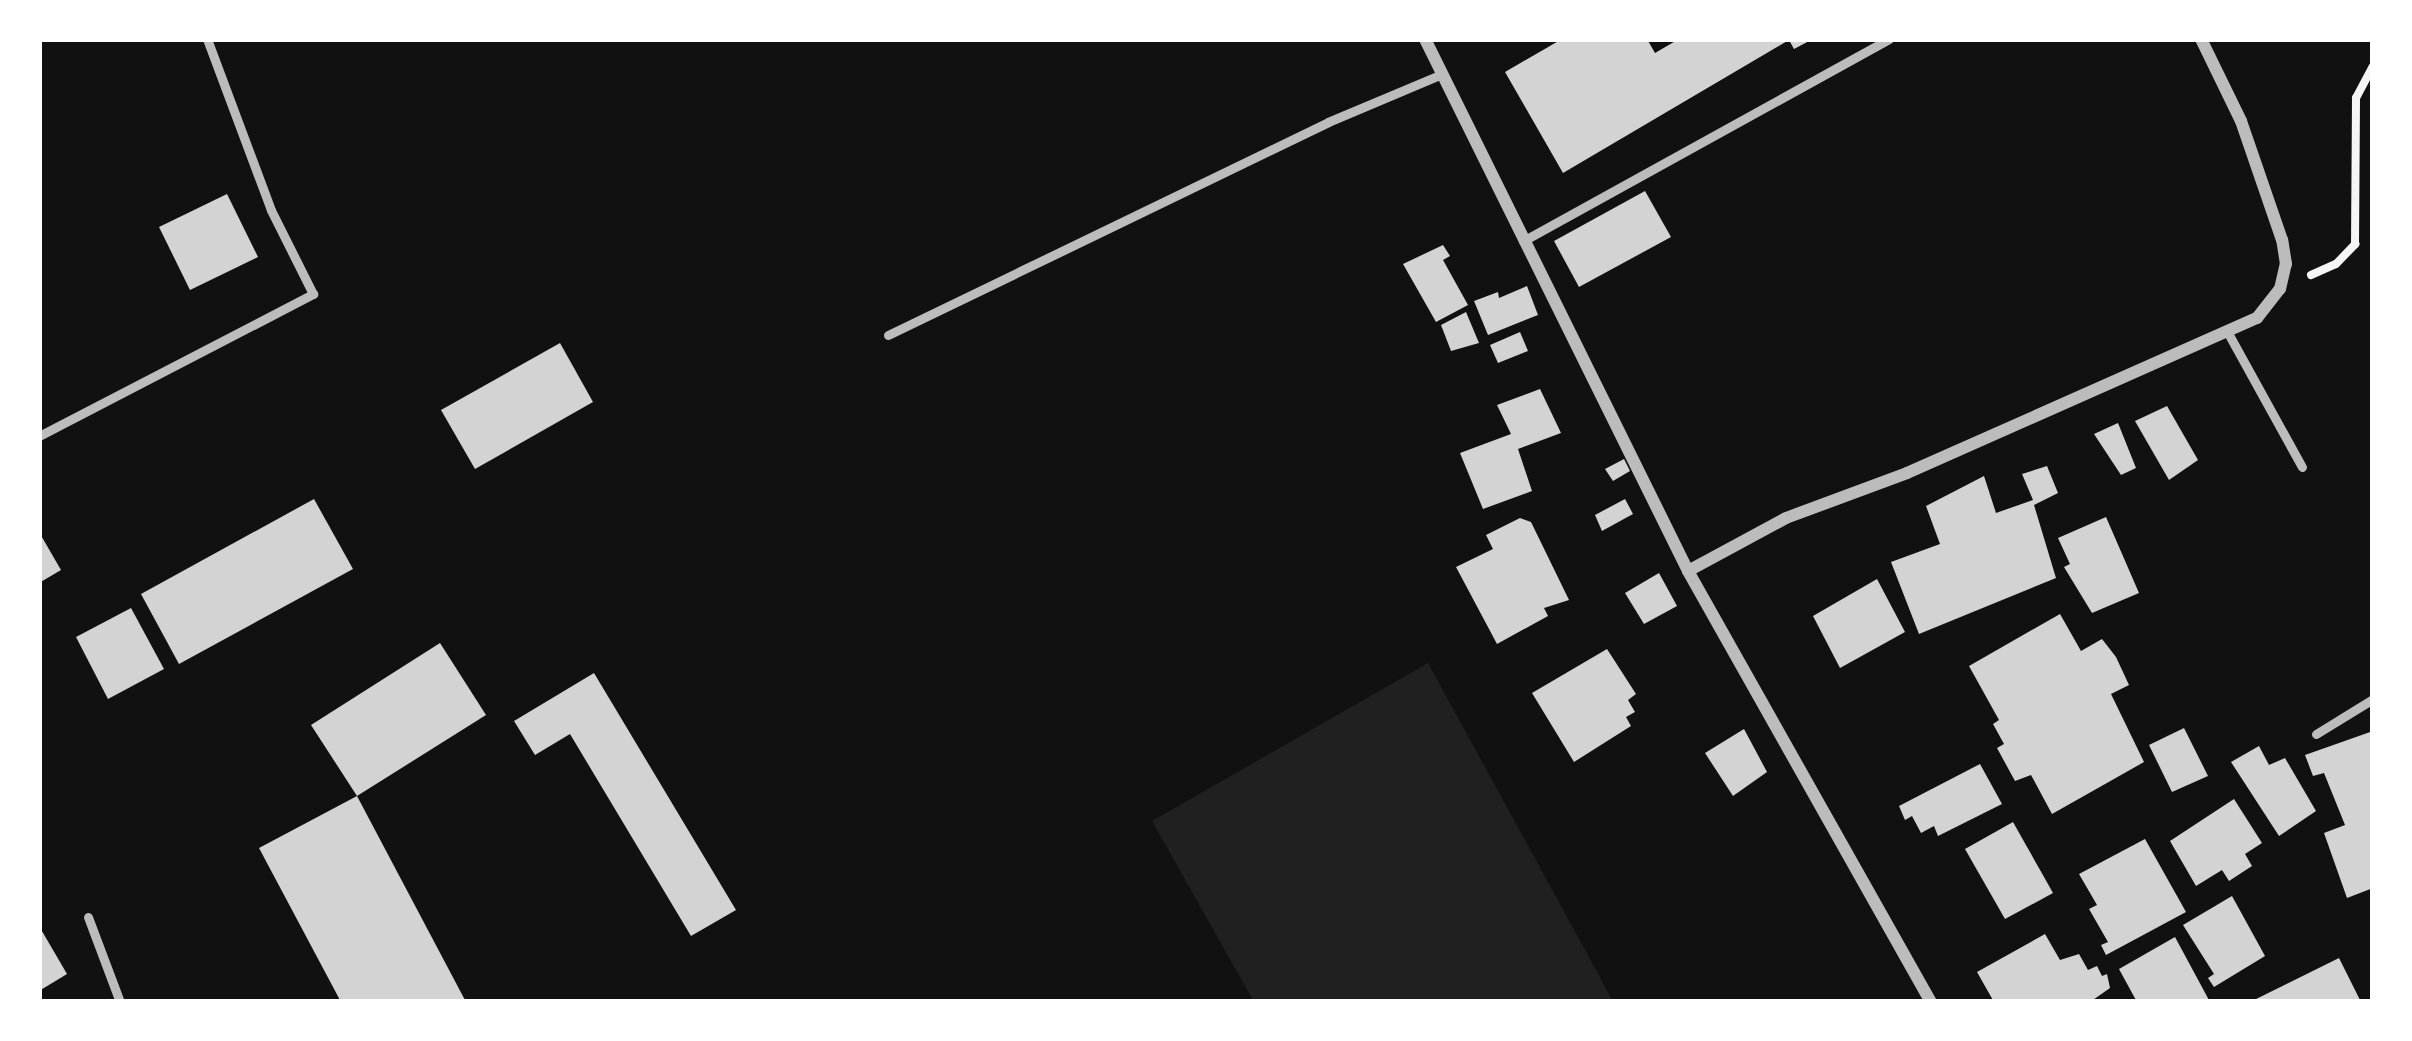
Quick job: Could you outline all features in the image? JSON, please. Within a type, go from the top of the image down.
[{"type":"street","points":[[1425,39],[1688,571],[1931,1002]]},
{"type":"street","points":[[1688,571],[1786,518],[1907,472],[2257,318],[2281,289],[2286,264],[2282,240],[2242,121],[2200,39]]},
{"type":"lane","points":[[39,436],[313,294],[271,210],[207,39]]},
{"type":"lane","points":[[1523,242],[1888,39]]},
{"type":"lane","points":[[888,335],[1294,138],[1442,74]]},
{"type":"lane","points":[[2228,333],[2302,467]]},
{"type":"lane","points":[[2316,734],[2373,699]]},
{"type":"lane","points":[[88,917],[120,1002]]},
{"type":"path","points":[[2281,289],[2336,264],[2355,244],[2356,98],[2373,65]]},
{"type":"shaded area","points":[[1428,663],[1613,1002],[1254,1002],[1152,821]]},
{"type":"building","points":[[1562,39],[1647,39],[1655,53],[1679,39],[1813,39],[1794,49],[1789,40],[1563,173],[1505,72]]},
{"type":"building","points":[[1645,191],[1671,237],[1579,287],[1554,241]]},
{"type":"building","points":[[227,194],[258,257],[190,290],[159,227]]},
{"type":"building","points":[[1443,245],[1450,256],[1443,260],[1468,305],[1436,322],[1403,264]]},
{"type":"building","points":[[1527,286],[1538,315],[1488,335],[1474,301],[1498,292],[1499,298]]},
{"type":"building","points":[[1466,312],[1479,343],[1451,351],[1441,325]]},
{"type":"building","points":[[1520,332],[1528,351],[1498,363],[1490,345]]},
{"type":"building","points":[[560,343],[593,402],[475,469],[441,410]]},
{"type":"building","points":[[1540,389],[1561,433],[1518,449],[1532,491],[1483,509],[1460,453],[1511,434],[1497,405]]},
{"type":"building","points":[[2167,406],[2198,460],[2169,480],[2135,421]]},
{"type":"building","points":[[2118,423],[2136,468],[2121,475],[2094,434]]},
{"type":"building","points":[[1624,459],[1630,471],[1613,481],[1605,469]]},
{"type":"building","points":[[2047,466],[2058,493],[2034,505],[2056,578],[1919,634],[1891,562],[1940,544],[1926,506],[1984,476],[1996,513],[2033,500],[2022,474]]},
{"type":"building","points":[[314,499],[353,569],[179,664],[141,594]]},
{"type":"building","points":[[1625,499],[1633,514],[1602,531],[1595,515]]},
{"type":"building","points":[[2106,517],[2139,593],[2092,613],[2064,567],[2070,564],[2058,538]]},
{"type":"building","points":[[1520,518],[1531,522],[1569,600],[1544,608],[1548,616],[1497,644],[1456,567],[1493,549],[1486,535]]},
{"type":"building","points":[[39,532],[61,570],[39,583]]},
{"type":"building","points":[[1659,573],[1677,606],[1644,624],[1625,593]]},
{"type":"building","points":[[1877,579],[1905,632],[1840,668],[1813,616]]},
{"type":"building","points":[[131,608],[164,669],[108,699],[76,637]]},
{"type":"building","points":[[2060,614],[2081,651],[2102,639],[2116,657],[2129,685],[2111,694],[2144,762],[2052,814],[2031,775],[2015,781],[1997,748],[2004,744],[1993,724],[1999,720],[1969,666]]},
{"type":"building","points":[[440,643],[486,715],[357,796],[311,725]]},
{"type":"building","points":[[1607,649],[1636,694],[1628,700],[1635,712],[1626,717],[1631,726],[1574,762],[1532,693]]},
{"type":"building","points":[[594,673],[736,910],[691,936],[570,734],[535,755],[514,721]]},
{"type":"building","points":[[2184,728],[2208,776],[2172,792],[2149,745]]},
{"type":"building","points":[[1744,729],[1767,772],[1733,796],[1705,753]]},
{"type":"building","points":[[2373,731],[2373,888],[2347,898],[2324,833],[2345,825],[2324,773],[2313,776],[2305,755]]},
{"type":"building","points":[[2259,746],[2269,765],[2285,758],[2316,811],[2279,836],[2231,762]]},
{"type":"building","points":[[1980,764],[2002,804],[1938,836],[1934,826],[1921,833],[1912,816],[1905,820],[1899,806]]},
{"type":"building","points":[[357,796],[466,1002],[341,1002],[259,848]]},
{"type":"building","points":[[2234,799],[2262,843],[2245,854],[2252,866],[2229,881],[2222,870],[2196,886],[2170,841]]},
{"type":"building","points":[[2013,822],[2053,893],[2005,919],[1965,849]]},
{"type":"building","points":[[2145,839],[2186,912],[2106,955],[2101,945],[2108,942],[2089,909],[2097,905],[2079,874]]},
{"type":"building","points":[[2232,896],[2265,956],[2214,987],[2208,978],[2214,974],[2183,925]]},
{"type":"building","points":[[39,926],[67,974],[39,991]]},
{"type":"building","points":[[2045,934],[2060,960],[2079,954],[2088,970],[2097,966],[2102,976],[2107,974],[2110,988],[2090,1002],[1994,1002],[1977,972]]},
{"type":"building","points":[[2175,937],[2210,1002],[2137,1002],[2119,969]]},
{"type":"building","points":[[2339,958],[2361,1002],[2250,1002]]}]
